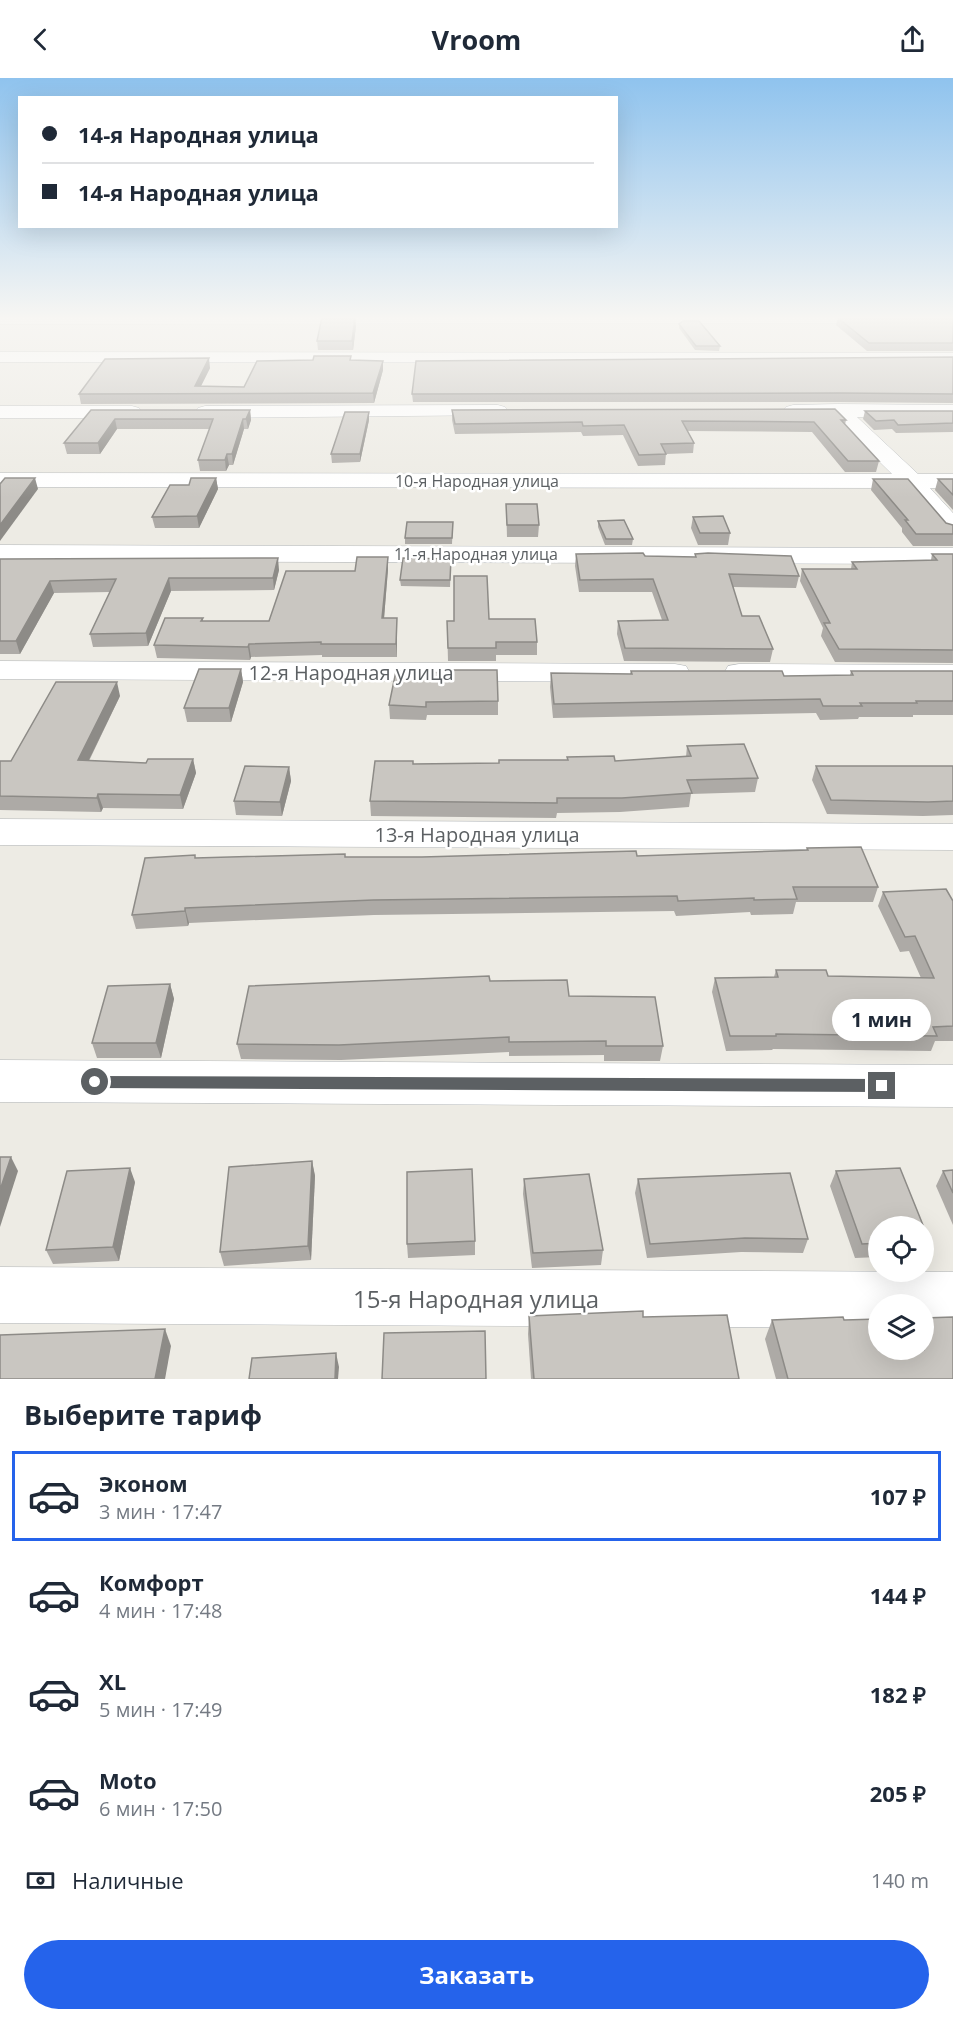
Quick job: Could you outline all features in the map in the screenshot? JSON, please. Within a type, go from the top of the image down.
[{"type":"street","points":[[838,410],[912,481],[953,528]]},
{"type":"street","points":[[192,412],[515,411]]},
{"type":"street","points":[[778,411],[953,411]]},
{"type":"street","points":[[0,412],[156,412]]},
{"type":"street","name":"10-я Народная улица","points":[[0,480],[953,481]]},
{"type":"street","name":"11-я Народная улица","points":[[0,553],[953,556]]},
{"type":"street","name":"12-я Народная улица","points":[[0,670],[953,674]]},
{"type":"street","name":"13-я Народная улица","points":[[0,832],[953,837]]},
{"type":"street","points":[[0,1081],[953,1086]]},
{"type":"street","name":"15-я Народная улица","points":[[0,1295],[953,1300]]},
{"type":"building","points":[[92,377],[200,377],[195,386],[244,387],[249,377],[378,377],[373,393],[79,394]]},
{"type":"building","points":[[414,377],[953,377],[953,394],[412,394]]},
{"type":"building","points":[[835,409],[846,420],[841,420],[879,461],[848,461],[814,422],[682,421],[694,443],[661,444],[666,454],[639,455],[624,425],[583,426],[582,422],[455,424],[452,410]]},
{"type":"building","points":[[91,410],[250,410],[246,419],[243,419],[232,454],[227,454],[225,460],[198,460],[213,419],[115,419],[98,443],[64,443]]},
{"type":"building","points":[[865,411],[953,411],[953,423],[898,425],[894,420],[876,421]]},
{"type":"building","points":[[345,412],[369,412],[360,454],[331,454]]},
{"type":"building","points":[[5,478],[35,478],[0,525],[0,484]]},
{"type":"building","points":[[191,478],[216,478],[197,516],[152,517],[170,485],[189,485]]},
{"type":"building","points":[[873,479],[908,479],[946,523],[953,525],[953,534],[916,534],[905,520],[908,520]]},
{"type":"building","points":[[938,479],[953,479],[953,495]]},
{"type":"building","points":[[506,504],[537,504],[539,525],[507,525]]},
{"type":"building","points":[[723,516],[730,533],[700,533],[693,517]]},
{"type":"building","points":[[624,520],[633,539],[606,539],[598,521]]},
{"type":"building","points":[[407,522],[453,522],[452,538],[405,538]]},
{"type":"building","points":[[643,553],[645,556],[696,557],[695,554],[708,553],[791,556],[799,576],[729,574],[742,616],[759,616],[773,649],[625,648],[618,621],[668,620],[653,579],[580,580],[576,554]]},
{"type":"building","points":[[932,554],[953,554],[953,650],[839,649],[824,623],[830,623],[802,569],[857,569],[852,562],[937,560]]},
{"type":"building","points":[[357,557],[388,557],[382,618],[397,618],[396,644],[321,644],[321,642],[249,644],[248,647],[154,645],[165,618],[203,618],[201,621],[269,621],[286,571],[355,571]]},
{"type":"building","points":[[278,558],[273,578],[169,578],[146,633],[90,634],[116,579],[50,581],[16,641],[0,641],[0,559]]},
{"type":"building","points":[[403,558],[451,559],[450,580],[400,580]]},
{"type":"building","points":[[454,576],[487,576],[489,619],[535,619],[537,642],[496,642],[496,648],[448,648],[447,621],[454,621]]},
{"type":"building","points":[[199,669],[241,669],[229,708],[184,708]]},
{"type":"building","points":[[448,670],[497,670],[498,701],[426,702],[426,707],[389,705],[396,671],[448,673]]},
{"type":"building","points":[[631,671],[782,671],[784,676],[853,675],[851,671],[953,671],[953,701],[860,703],[862,706],[823,706],[820,699],[554,704],[551,673],[632,674]]},
{"type":"building","points":[[56,682],[117,682],[78,760],[146,763],[148,759],[193,759],[180,795],[98,794],[97,798],[0,796],[0,761],[11,761]]},
{"type":"building","points":[[744,744],[758,778],[687,780],[692,793],[622,798],[557,798],[557,803],[370,801],[375,761],[413,761],[413,764],[499,763],[499,760],[568,760],[567,757],[614,756],[615,761],[691,756],[687,746]]},
{"type":"building","points":[[245,766],[289,767],[280,802],[234,801]]},
{"type":"building","points":[[816,766],[953,766],[953,801],[831,800]]},
{"type":"building","points":[[861,847],[878,887],[793,887],[797,899],[678,901],[677,896],[373,900],[185,908],[185,911],[132,915],[145,858],[195,855],[195,858],[345,854],[345,857],[422,857],[636,851],[637,856]]},
{"type":"building","points":[[946,889],[953,901],[953,1026],[933,1027],[937,1036],[776,1034],[776,1036],[730,1036],[715,978],[778,977],[776,970],[826,970],[828,976],[934,978],[915,936],[905,937],[883,892]]},
{"type":"building","points":[[489,976],[490,981],[567,980],[569,996],[655,997],[663,1046],[606,1046],[606,1041],[509,1042],[509,1037],[339,1045],[237,1044],[249,986]]},
{"type":"building","points":[[170,984],[156,1043],[92,1043],[108,986]]},
{"type":"building","points":[[0,1157],[11,1157],[0,1190]]},
{"type":"building","points":[[312,1161],[308,1246],[220,1252],[229,1167]]},
{"type":"building","points":[[130,1168],[113,1247],[46,1250],[67,1171]]},
{"type":"building","points":[[900,1168],[920,1216],[868,1216],[868,1244],[862,1244],[836,1171]]},
{"type":"building","points":[[472,1169],[475,1241],[407,1244],[407,1172]]},
{"type":"building","points":[[953,1170],[953,1193],[943,1171]]},
{"type":"building","points":[[790,1173],[808,1239],[745,1238],[650,1244],[638,1179]]},
{"type":"building","points":[[589,1174],[603,1250],[533,1253],[524,1179]]},
{"type":"building","points":[[643,1311],[643,1317],[727,1315],[739,1379],[534,1379],[529,1316]]},
{"type":"building","points":[[843,1317],[844,1320],[868,1319],[868,1360],[934,1360],[934,1318],[953,1317],[953,1379],[788,1379],[772,1320]]},
{"type":"building","points":[[165,1329],[155,1379],[0,1379],[0,1335]]},
{"type":"building","points":[[485,1331],[486,1379],[382,1379],[384,1333]]},
{"type":"building","points":[[336,1353],[335,1379],[249,1379],[252,1358]]},
{"type":"route","points":[[95,1082],[882,1086]]}]
